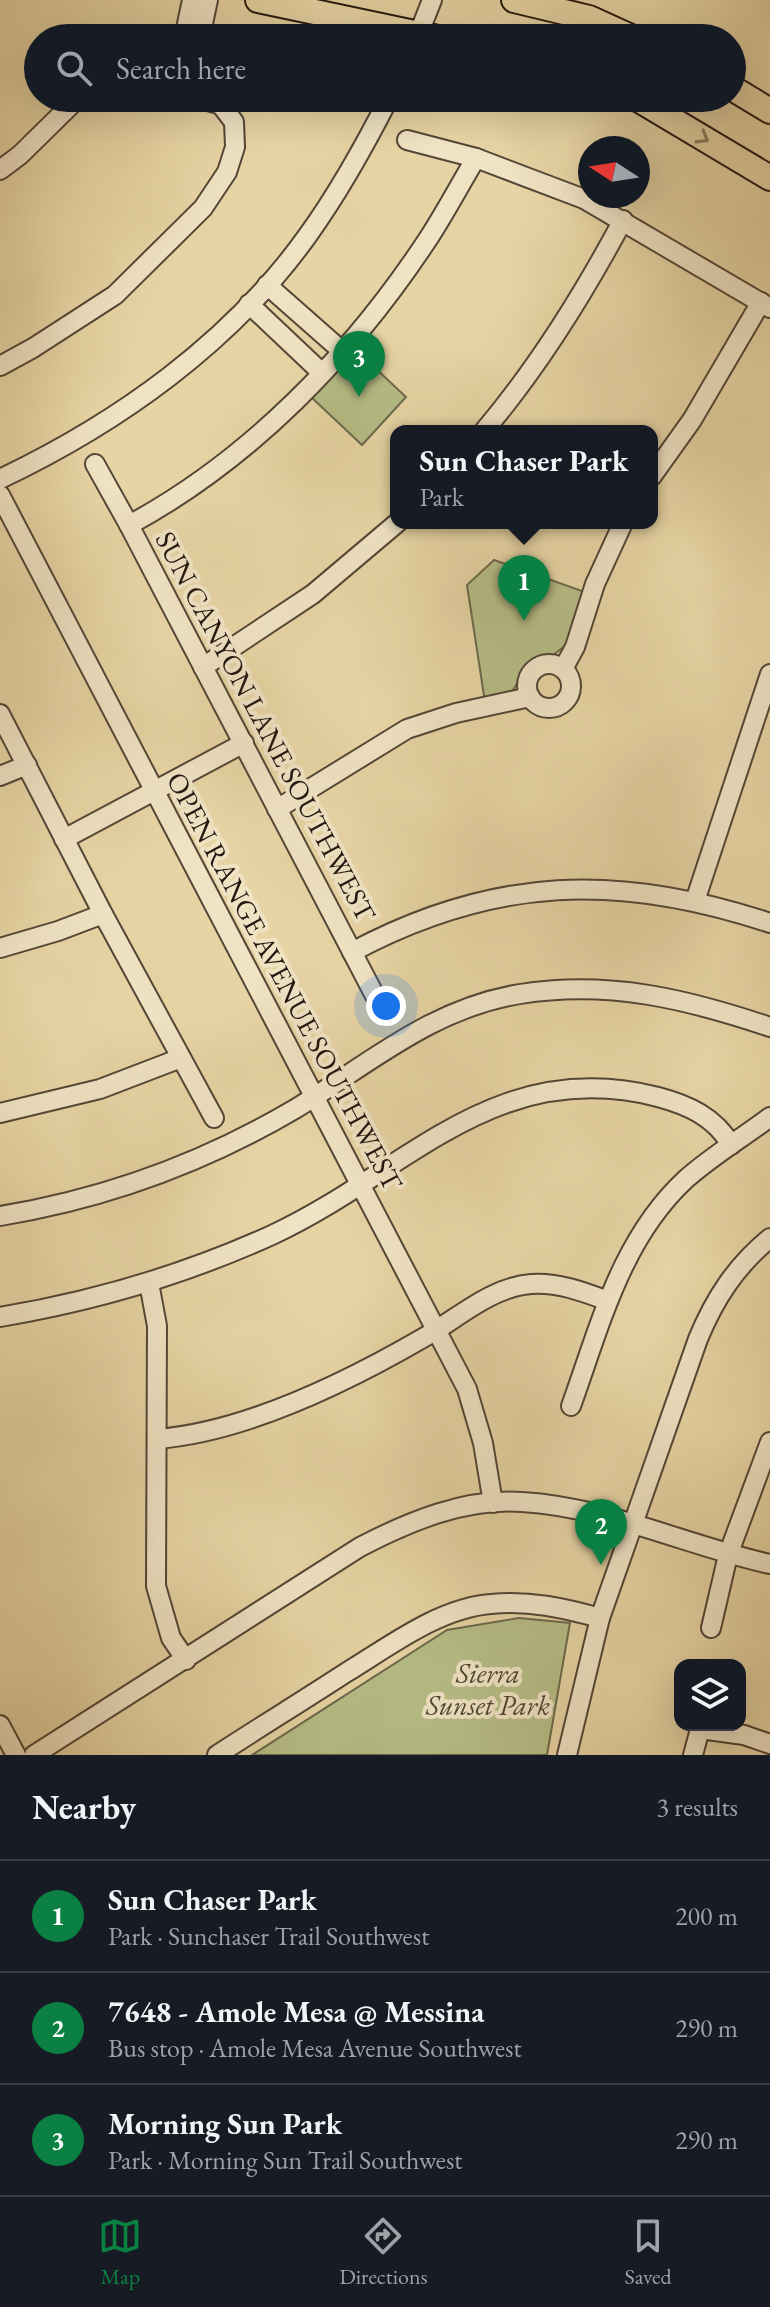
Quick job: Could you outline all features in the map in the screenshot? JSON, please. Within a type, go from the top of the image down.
[{"type":"main road","points":[[258,0],[366,24]]},
{"type":"main road","points":[[514,0],[602,24]]},
{"type":"main road","points":[[746,96],[770,111]]},
{"type":"main road","points":[[659,112],[770,178]]},
{"type":"street","points":[[192,0],[193,24]]},
{"type":"street","points":[[198,24],[208,0]]},
{"type":"street","points":[[427,24],[432,0]]},
{"type":"street","points":[[0,170],[64,112]]},
{"type":"street","points":[[0,366],[115,295],[203,208],[227,172],[235,147],[234,122],[226,112]]},
{"type":"street","points":[[0,479],[114,417],[173,374],[218,335],[267,285],[308,235],[359,155],[382,112]]},
{"type":"street","points":[[407,140],[476,158],[560,189],[623,220],[765,305],[658,468]]},
{"type":"street","points":[[129,525],[210,473],[291,405],[343,352],[427,241],[476,158]]},
{"type":"street","points":[[489,425],[548,347],[623,220]]},
{"type":"street","points":[[267,285],[343,352]]},
{"type":"street","points":[[249,304],[322,373]]},
{"type":"street","points":[[288,341],[307,319]]},
{"type":"street","name":"SUN CANYON LANE SOUTHWEST","points":[[95,464],[385,1015]]},
{"type":"street","name":"OPEN RANGE AVENUE SOUTHWEST","points":[[0,495],[467,1389],[476,1415],[493,1503]]},
{"type":"street","points":[[203,667],[313,594],[390,529]]},
{"type":"street","points":[[563,669],[575,647],[595,584],[620,529]]},
{"type":"street","points":[[552,664],[563,669],[571,688],[560,706],[546,708],[530,697],[527,683],[535,669],[552,664]]},
{"type":"street","points":[[695,901],[770,674]]},
{"type":"street","points":[[277,809],[407,729],[456,713],[530,697]]},
{"type":"street","points":[[0,714],[103,914],[214,1118]]},
{"type":"street","points":[[64,839],[244,743]]},
{"type":"street","points":[[0,776],[27,765]]},
{"type":"street","points":[[352,952],[399,928],[434,915],[479,901],[535,892],[631,890],[695,901],[770,923]]},
{"type":"street","points":[[0,948],[103,914]]},
{"type":"street","points":[[0,1216],[81,1197],[165,1172],[231,1144],[436,1020],[519,994],[558,990],[631,991],[671,997],[770,1027]]},
{"type":"street","points":[[0,1113],[100,1089],[181,1058]]},
{"type":"street","points":[[0,1317],[87,1300],[149,1283],[272,1235],[362,1186],[447,1128],[500,1103],[560,1090],[593,1087],[631,1090],[675,1101],[704,1115],[723,1131],[731,1145]]},
{"type":"street","points":[[571,1406],[623,1265],[650,1220],[685,1180],[770,1117]]},
{"type":"street","points":[[567,1755],[600,1618],[710,1309],[730,1277],[752,1252],[770,1238]]},
{"type":"street","points":[[149,1283],[157,1326],[156,1586],[167,1628],[186,1660]]},
{"type":"street","points":[[157,1439],[211,1431],[266,1413],[352,1374],[436,1330],[492,1296],[530,1284],[558,1286],[608,1301]]},
{"type":"street","points":[[711,1628],[728,1555],[770,1442]]},
{"type":"street","points":[[34,1755],[360,1547],[437,1513],[493,1503],[553,1505],[770,1564]]},
{"type":"street","points":[[217,1755],[365,1661],[453,1613],[507,1603],[560,1607],[600,1618]]},
{"type":"street","points":[[0,1725],[16,1755]]},
{"type":"street","points":[[693,1755],[700,1729],[744,1735],[770,1744]]},
{"type":"green space","points":[[355,349],[406,397],[362,445],[311,397]]},
{"type":"green space","points":[[494,560],[585,592],[569,643],[553,655],[539,657],[529,663],[509,697],[485,702],[467,585]]},
{"type":"green space","name":"Sierra Sunset Park","points":[[519,1618],[570,1623],[547,1755],[252,1755],[447,1630]]},
{"type":"place","name":"Morning Sun Park","points":[[359,397]]},
{"type":"place","name":"Sun Chaser Park","points":[[524,621]]},
{"type":"place","name":"7648 - Amole Mesa @ Messina","points":[[601,1565]]}]
